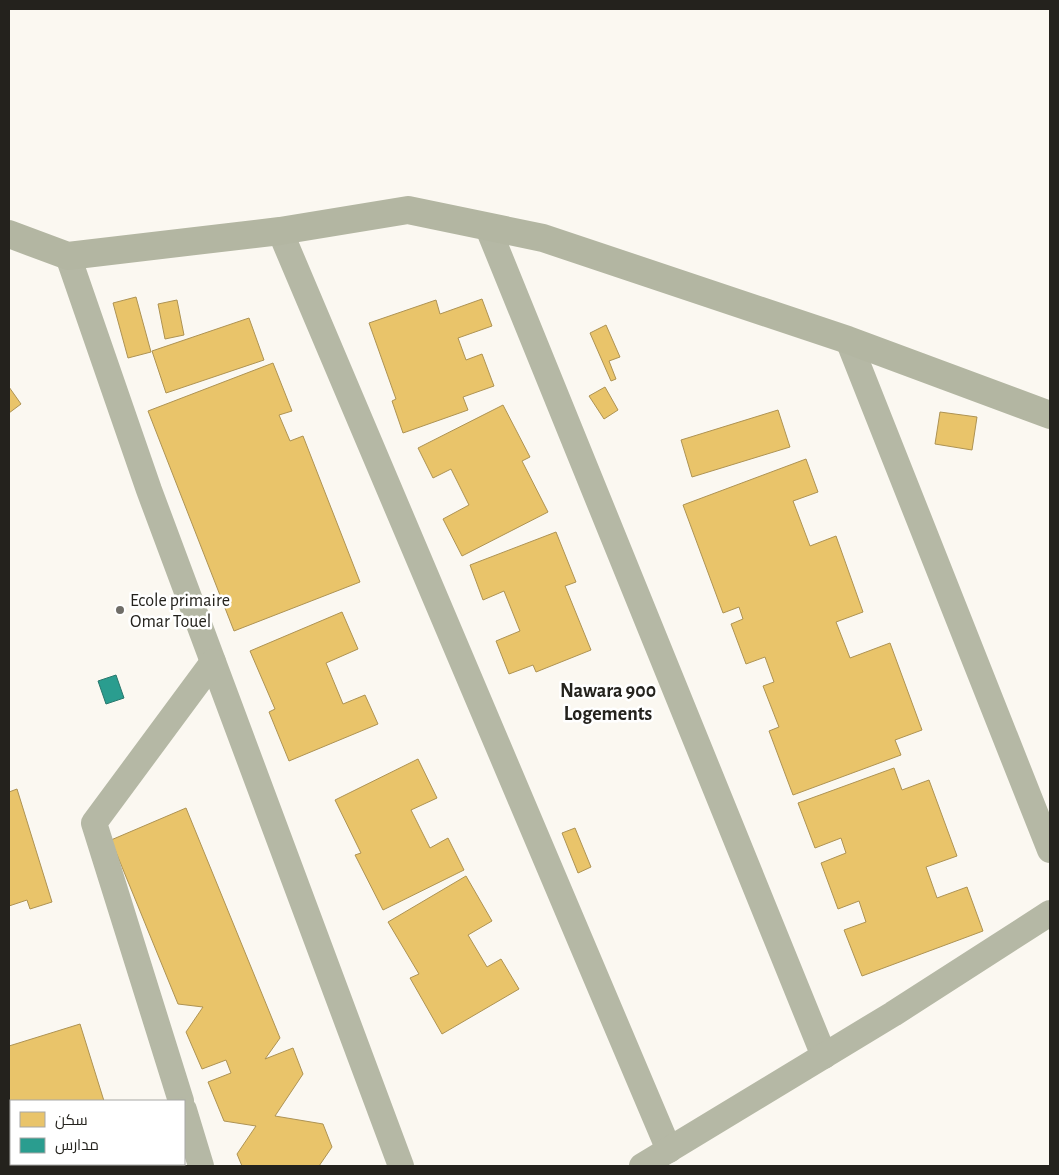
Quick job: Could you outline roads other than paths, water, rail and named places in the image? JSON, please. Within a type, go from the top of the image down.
[{"type":"main road","points":[[9,234],[68,256],[280,231],[408,210],[543,238],[848,340],[1050,416]]},
{"type":"street","points":[[488,228],[824,1056]]},
{"type":"street","points":[[280,231],[669,1150]]},
{"type":"street","points":[[68,256],[149,490],[401,1166]]},
{"type":"street","points":[[848,340],[1050,850]]},
{"type":"street","points":[[181,1100],[94,823],[213,662]]},
{"type":"street","points":[[642,1166],[893,1014],[1050,913]]},
{"type":"street","points":[[185,1113],[201,1166]]},
{"type":"place","name":"Ecole primaire Omar Touel","points":[[120,610]]},
{"type":"district","name":"Nawara 900 Logements","points":[[608,702]]}]
